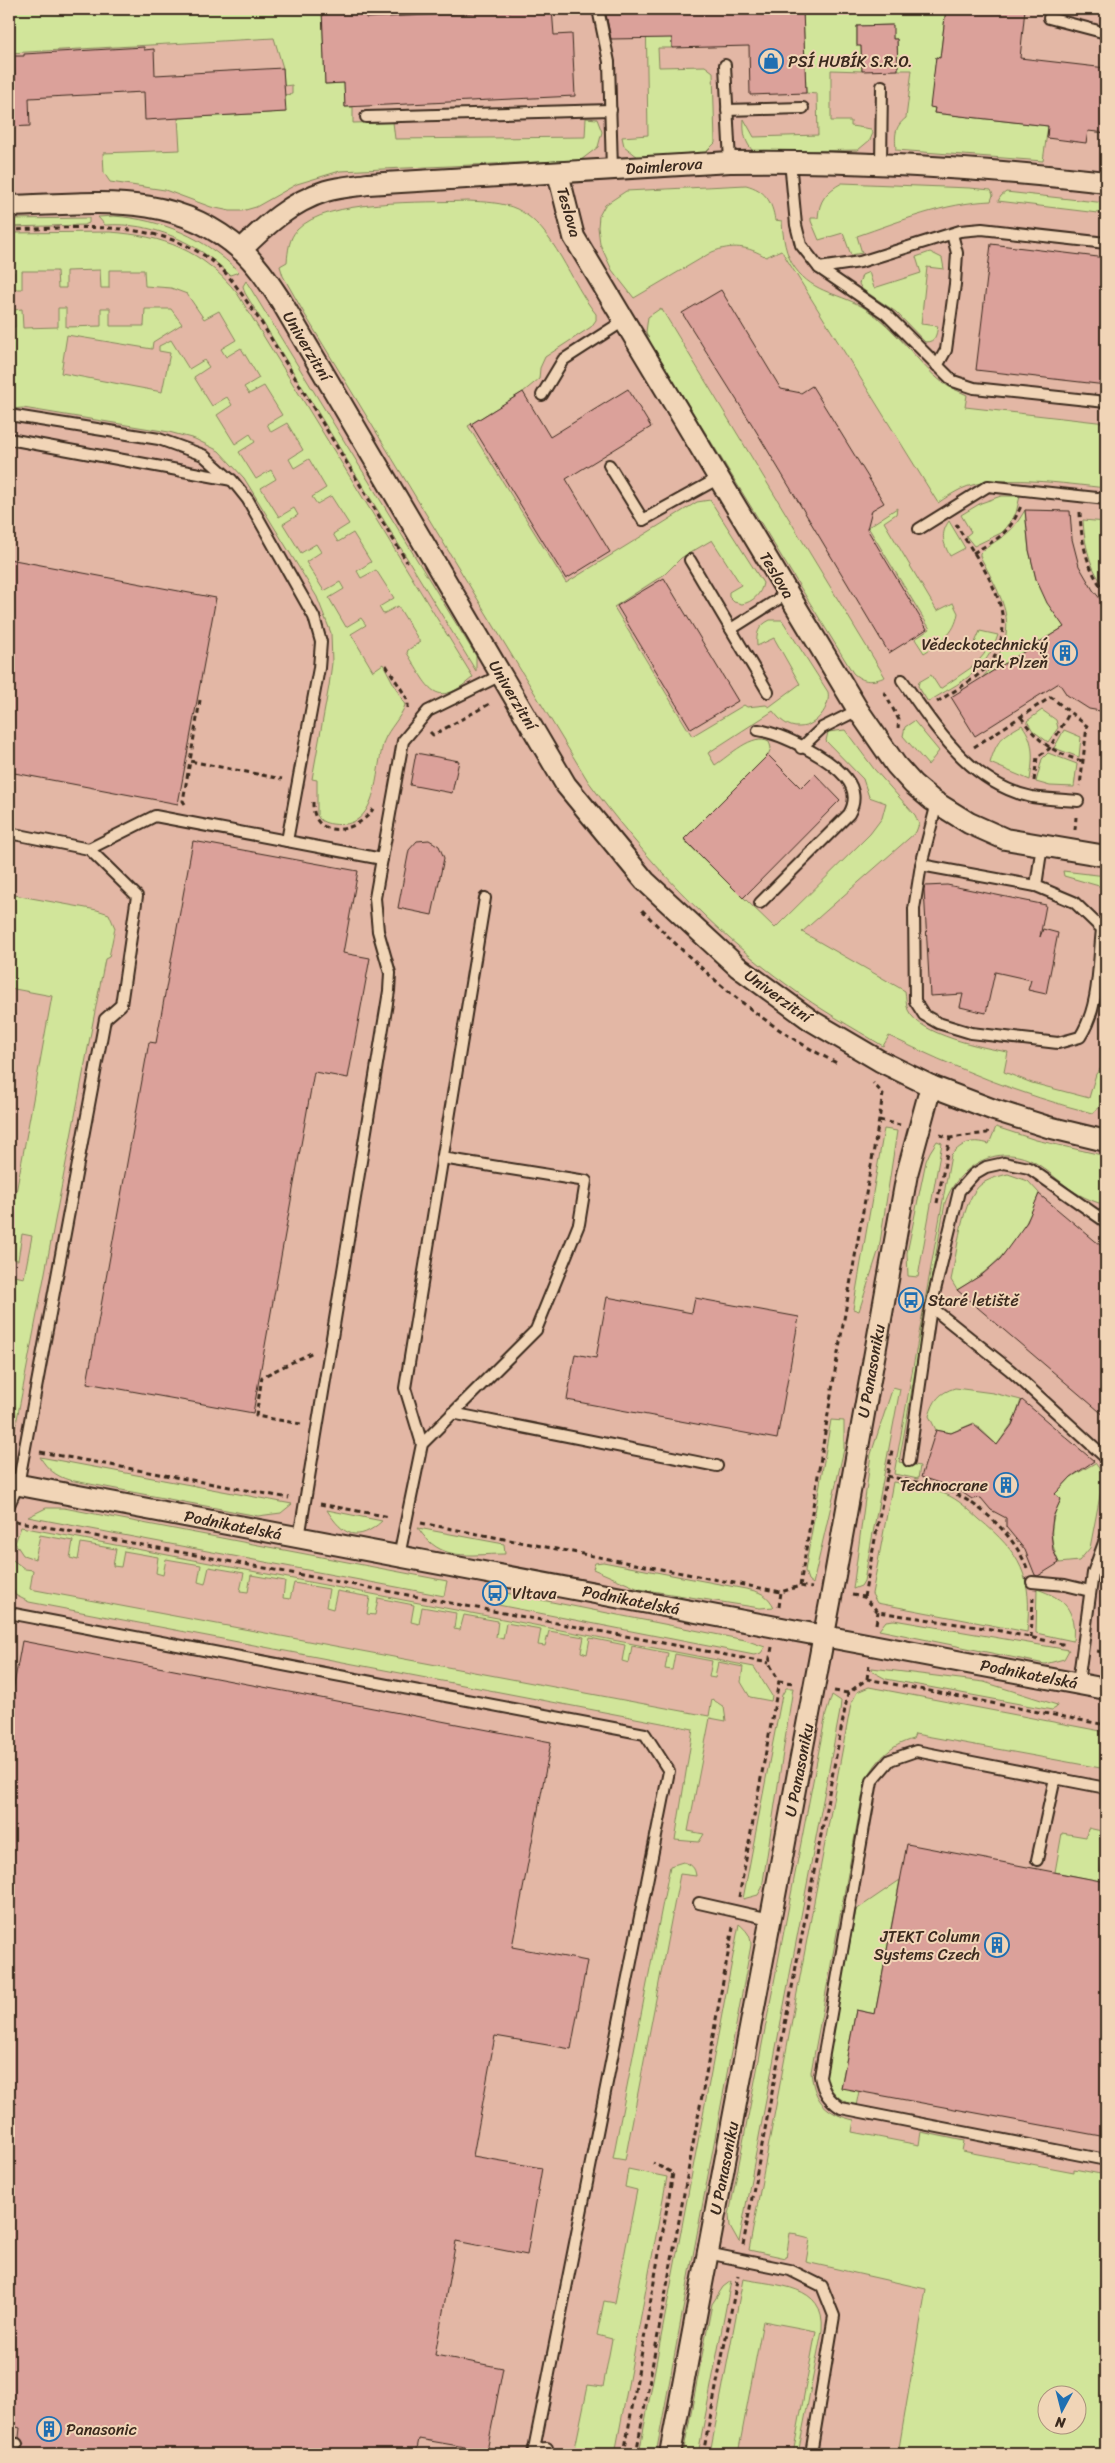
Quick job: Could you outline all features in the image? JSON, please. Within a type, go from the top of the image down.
[{"type":"street","name":"Daimlerova","points":[[241,250],[268,223],[292,207],[327,191],[368,184],[730,162],[790,161],[881,163],[1003,171],[1106,182]]},
{"type":"street","name":"Teslova","points":[[558,173],[574,237],[858,710],[896,765],[937,803],[969,823],[1005,838],[1106,856]]},
{"type":"street","name":"Univerzitní","points":[[9,206],[146,205],[188,217],[218,232],[241,250],[262,272],[280,301],[566,785],[645,881],[738,967],[812,1021],[880,1061],[931,1086],[1012,1116],[1106,1141]]},
{"type":"street","name":"U Panasoniku","points":[[670,2454],[824,1636],[907,1174],[931,1086]]},
{"type":"street","name":"Podnikatelská","points":[[13,1484],[1106,1689]]},
{"type":"lane","points":[[598,9],[609,62],[612,170]]},
{"type":"lane","points":[[1049,18],[1106,34]]},
{"type":"lane","points":[[726,64],[730,162]]},
{"type":"lane","points":[[881,163],[882,86]]},
{"type":"lane","points":[[728,110],[803,108]]},
{"type":"lane","points":[[366,117],[611,110]]},
{"type":"lane","points":[[790,161],[796,225],[801,245],[819,268],[886,314],[953,381],[974,388],[1106,402]]},
{"type":"lane","points":[[819,268],[860,262],[952,234],[982,229],[1106,243]]},
{"type":"lane","points":[[937,366],[946,350],[955,284],[956,253],[952,234]]},
{"type":"lane","points":[[542,395],[563,360],[624,320]]},
{"type":"lane","points":[[9,416],[159,439],[203,455],[232,480],[248,500],[309,609],[321,642],[319,668],[287,841]]},
{"type":"lane","points":[[9,439],[232,480]]},
{"type":"lane","points":[[609,465],[644,520],[719,478]]},
{"type":"lane","points":[[919,529],[988,486],[1106,499]]},
{"type":"lane","points":[[690,560],[768,692]]},
{"type":"lane","points":[[731,629],[788,593]]},
{"type":"lane","points":[[299,1538],[389,991],[390,973],[375,914],[375,898],[403,741],[428,711],[501,675]]},
{"type":"lane","points":[[902,680],[944,740],[960,756],[996,784],[1032,796],[1078,801]]},
{"type":"lane","points":[[801,748],[822,728],[858,710]]},
{"type":"lane","points":[[758,730],[776,734],[826,761],[846,778],[852,789],[854,804],[849,814],[760,903]]},
{"type":"lane","points":[[921,864],[1036,886],[1074,902],[1102,929],[1094,1006],[1080,1037],[1058,1043],[970,1033],[938,1023],[924,1014],[915,1001],[914,909],[921,864],[937,803]]},
{"type":"lane","points":[[90,848],[155,816],[382,859]]},
{"type":"lane","points":[[9,833],[90,848],[137,896],[120,1005],[105,1019],[9,1505]]},
{"type":"lane","points":[[1036,886],[1042,845]]},
{"type":"lane","points":[[399,1556],[422,1444],[404,1388],[485,898]]},
{"type":"lane","points":[[422,1444],[536,1330],[579,1224],[586,1181],[442,1158]]},
{"type":"lane","points":[[910,1461],[931,1307],[960,1190],[974,1174],[986,1167],[1004,1163],[1029,1168],[1106,1222]]},
{"type":"lane","points":[[931,1307],[1010,1370],[1106,1458]]},
{"type":"lane","points":[[452,1413],[717,1466]]},
{"type":"lane","points":[[1078,1684],[1090,1590],[1100,1551],[1106,1537]]},
{"type":"lane","points":[[1032,1582],[1066,1585],[1090,1590]]},
{"type":"lane","points":[[9,1613],[645,1734],[669,1771],[534,2452],[547,2448]]},
{"type":"lane","points":[[1106,1788],[916,1751],[890,1760],[872,1781],[820,2076],[823,2089],[829,2099],[841,2108],[1106,2160]]},
{"type":"lane","points":[[1037,1860],[1055,1778]]},
{"type":"lane","points":[[699,1903],[770,1919]]},
{"type":"lane","points":[[708,2253],[790,2270],[822,2286],[834,2316],[811,2454]]},
{"type":"path","points":[[973,553],[1000,538],[1012,526],[1023,502]]},
{"type":"path","points":[[1079,504],[1081,533],[1086,557],[1095,580],[1106,593]]},
{"type":"path","points":[[936,710],[934,704],[979,674],[992,662],[1003,637],[1004,617],[999,598],[949,510]]},
{"type":"path","points":[[960,756],[1052,697],[1087,726],[1074,833]]},
{"type":"path","points":[[1032,796],[1037,757],[1049,749],[1070,712]]},
{"type":"path","points":[[1021,717],[1033,735],[1049,749],[1066,757],[1083,761]]},
{"type":"path","points":[[190,761],[183,802],[207,826]]},
{"type":"path","points":[[781,1592],[800,1586],[837,1359],[880,1120]]},
{"type":"path","points":[[317,1427],[256,1416],[262,1377],[331,1342]]},
{"type":"path","points":[[887,1476],[938,1487],[962,1498],[1008,1535],[1022,1557],[1032,1582],[1034,1608],[1031,1638]]},
{"type":"path","points":[[9,1519],[769,1663]]},
{"type":"path","points":[[864,1597],[878,1612],[1106,1653]]},
{"type":"path","points":[[636,2454],[779,1681]]},
{"type":"path","points":[[624,2454],[673,2173],[654,2163]]},
{"type":"shaded area","points":[[292,9],[1106,9],[1106,2454],[9,2454],[9,53],[274,38]]},
{"type":"green space","points":[[9,9],[322,9],[325,84],[344,83],[345,107],[353,107],[353,123],[393,122],[395,139],[585,137],[586,118],[597,119],[602,132],[598,147],[581,160],[340,171],[297,184],[256,207],[242,211],[230,211],[211,207],[165,190],[110,182],[104,173],[103,153],[180,150],[178,118],[285,112],[284,95],[292,94],[292,85],[284,86],[283,68],[274,38],[9,53]]},
{"type":"green space","points":[[646,9],[671,9],[672,48],[658,48],[659,67],[705,66],[713,72],[715,143],[704,154],[638,157],[624,146],[622,137],[648,135]]},
{"type":"green space","points":[[803,9],[946,9],[940,58],[936,57],[931,107],[935,108],[934,113],[1048,126],[1043,161],[896,150],[897,128],[906,118],[912,70],[898,70],[897,39],[893,39],[892,25],[857,26],[857,45],[861,46],[862,71],[831,70],[831,121],[851,121],[851,126],[871,129],[873,133],[870,140],[858,150],[754,152],[748,145],[745,137],[744,119],[754,137],[818,135],[817,94],[806,93]]},
{"type":"green space","points":[[842,183],[970,188],[991,190],[993,195],[991,201],[974,202],[940,209],[857,236],[862,253],[851,255],[843,233],[819,240],[811,221],[811,218],[818,218],[820,206],[825,197],[832,189]]},
{"type":"green space","points":[[746,185],[763,193],[770,202],[775,220],[782,221],[789,257],[802,277],[819,288],[857,304],[877,317],[888,326],[933,374],[946,385],[967,395],[965,407],[1106,423],[1106,488],[1052,482],[993,482],[975,484],[961,489],[938,503],[781,250],[766,257],[746,248],[719,249],[634,298],[612,270],[600,244],[599,216],[605,205],[626,191]]},
{"type":"green space","points":[[1006,192],[1106,203],[1106,214],[998,201]]},
{"type":"green space","points":[[468,201],[505,205],[517,209],[530,217],[552,242],[596,314],[596,320],[591,327],[545,357],[540,368],[539,379],[523,392],[468,426],[566,583],[697,502],[710,500],[763,583],[756,597],[742,604],[734,602],[729,597],[729,592],[741,585],[712,540],[681,558],[665,574],[614,607],[692,736],[744,705],[747,707],[766,705],[769,707],[800,684],[774,638],[757,646],[759,630],[770,620],[782,620],[828,692],[825,710],[811,724],[799,727],[791,726],[781,720],[773,711],[708,753],[715,765],[749,742],[763,739],[769,741],[771,748],[768,755],[684,840],[775,928],[870,834],[882,818],[886,803],[869,797],[863,779],[826,741],[828,732],[845,730],[874,769],[915,815],[919,824],[916,832],[802,932],[905,991],[908,1010],[914,1019],[925,1027],[969,1044],[1008,1052],[1004,1072],[1032,1083],[1089,1098],[1096,1074],[1106,1062],[1106,1091],[1102,1104],[1098,1109],[1092,1113],[1014,1089],[939,1059],[889,1036],[883,1046],[812,1003],[761,965],[706,917],[632,838],[588,781],[304,313],[283,276],[280,266],[287,262],[288,249],[294,233],[311,220],[330,212],[378,204]]},
{"type":"green space","points":[[114,216],[166,226],[182,232],[212,249],[239,272],[230,275],[203,252],[172,236],[140,227],[105,225],[98,217]]},
{"type":"green space","points":[[89,218],[89,223],[84,225],[9,227],[9,219]]},
{"type":"green space","points":[[110,232],[148,237],[181,248],[210,266],[237,293],[473,677],[449,693],[441,693],[433,690],[421,676],[407,653],[408,650],[420,642],[398,606],[383,614],[379,607],[394,598],[376,570],[361,578],[357,571],[371,562],[353,533],[338,542],[333,534],[349,524],[331,496],[317,504],[312,497],[326,488],[309,459],[294,468],[289,459],[303,450],[287,423],[271,432],[267,424],[282,415],[264,386],[249,394],[244,387],[259,378],[241,348],[226,357],[221,349],[236,340],[219,311],[204,319],[187,294],[171,288],[145,286],[144,270],[109,270],[109,288],[101,288],[100,270],[66,271],[66,288],[58,288],[57,271],[22,271],[22,289],[14,289],[14,272],[9,272],[9,233]]},
{"type":"green space","points":[[930,252],[942,258],[944,269],[927,267],[921,324],[938,326],[933,339],[925,342],[896,312],[862,289],[859,284],[862,275],[869,272],[874,288],[921,273],[916,257]]},
{"type":"green space","points":[[246,281],[476,656],[476,671],[245,293],[243,286]]},
{"type":"green space","points":[[58,308],[66,308],[66,327],[101,326],[101,308],[110,308],[110,326],[144,326],[145,309],[171,309],[182,324],[153,342],[152,349],[67,335],[61,373],[162,392],[170,353],[159,351],[159,346],[171,340],[189,369],[204,360],[209,367],[194,377],[212,406],[227,397],[232,405],[217,415],[235,444],[250,434],[255,442],[239,452],[256,479],[271,470],[276,479],[261,488],[279,517],[294,508],[298,515],[283,524],[301,553],[316,544],[321,552],[306,562],[324,591],[340,582],[344,589],[329,598],[346,627],[361,618],[366,625],[351,634],[373,671],[383,664],[405,705],[384,741],[372,797],[367,809],[359,818],[348,824],[332,824],[323,821],[317,815],[317,780],[312,779],[332,663],[331,633],[317,597],[244,478],[219,451],[195,439],[169,432],[23,408],[9,409],[9,328],[15,327],[14,310],[22,309],[23,328],[58,327]]},
{"type":"green space","points":[[661,308],[885,677],[868,681],[861,679],[853,673],[651,344],[646,332],[648,317]]},
{"type":"green space","points":[[1001,496],[1020,496],[1016,513],[1001,533],[974,546],[966,536],[971,532],[961,515],[981,503]]},
{"type":"green space","points":[[897,508],[896,514],[884,522],[937,611],[953,603],[958,613],[954,627],[946,637],[924,653],[915,639],[930,629],[868,527]]},
{"type":"green space","points":[[1025,510],[1029,550],[1036,579],[1064,627],[982,678],[995,661],[1003,646],[1006,617],[1003,603],[980,553],[1010,531]]},
{"type":"green space","points":[[1083,520],[1106,522],[1106,587],[1100,581],[1092,565],[1086,546]]},
{"type":"green space","points":[[949,521],[965,548],[950,556],[944,538],[944,530]]},
{"type":"green space","points":[[980,631],[998,635],[986,659],[979,668],[961,682],[928,702],[918,686],[919,682],[931,675],[940,689],[975,665],[985,653],[974,645]]},
{"type":"green space","points":[[1042,710],[1056,720],[1058,728],[1048,742],[1033,731],[1027,721]]},
{"type":"green space","points":[[914,721],[939,751],[928,765],[903,736],[905,727]]},
{"type":"green space","points":[[1022,725],[1031,744],[1030,780],[990,763],[995,749],[1001,740]]},
{"type":"green space","points":[[1064,730],[1081,737],[1079,757],[1054,748]]},
{"type":"green space","points":[[1048,753],[1077,764],[1074,787],[1050,786],[1036,782],[1042,759]]},
{"type":"green space","points":[[1063,871],[1106,876],[1106,888],[1064,876]]},
{"type":"green space","points":[[9,894],[97,910],[109,914],[115,928],[109,957],[105,959],[13,1440],[9,1440],[9,1275],[24,1278],[32,1236],[22,1234],[18,1260],[9,1259],[9,1231],[52,996],[9,988]]},
{"type":"green space","points":[[996,1127],[1036,1140],[1106,1156],[1106,1205],[1079,1195],[1038,1164],[1020,1157],[1006,1155],[993,1157],[969,1169],[959,1179],[945,1203],[899,1462],[920,1466],[918,1479],[894,1474],[951,1155],[964,1144],[978,1142],[989,1144]]},
{"type":"green space","points":[[884,1129],[897,1131],[879,1249],[859,1311],[853,1309]]},
{"type":"green space","points":[[937,1141],[942,1143],[918,1277],[908,1276],[907,1253],[926,1161]]},
{"type":"green space","points":[[1008,1174],[1028,1181],[1039,1193],[1033,1209],[1026,1223],[1007,1250],[984,1272],[957,1290],[951,1280],[961,1227],[970,1201],[976,1190],[983,1183],[992,1178]]},
{"type":"green space","points":[[893,1387],[900,1389],[864,1581],[861,1586],[853,1589],[871,1454]]},
{"type":"green space","points":[[955,1388],[993,1393],[1021,1400],[1015,1419],[997,1445],[974,1423],[951,1433],[936,1430],[929,1416],[933,1406],[941,1395]]},
{"type":"green space","points":[[831,1420],[844,1421],[844,1449],[813,1584],[808,1580],[805,1571]]},
{"type":"green space","points":[[40,1457],[292,1504],[281,1513],[258,1516],[69,1480],[52,1472]]},
{"type":"green space","points":[[1095,1463],[1101,1471],[1103,1480],[1090,1548],[1079,1561],[1059,1563],[1053,1546],[1052,1523],[1061,1500],[1055,1494],[1071,1477]]},
{"type":"green space","points":[[893,1482],[926,1488],[950,1496],[967,1508],[1005,1544],[1014,1555],[1026,1581],[1028,1596],[1027,1632],[877,1603],[872,1594]]},
{"type":"green space","points":[[46,1508],[64,1508],[447,1581],[444,1596],[28,1517]]},
{"type":"green space","points":[[327,1510],[382,1521],[366,1532],[352,1534],[339,1526]]},
{"type":"green space","points":[[21,1527],[754,1667],[772,1696],[771,1701],[750,1697],[741,1682],[743,1667],[718,1662],[715,1678],[709,1677],[712,1661],[675,1654],[672,1670],[665,1669],[668,1653],[632,1646],[629,1663],[622,1661],[625,1645],[590,1638],[587,1654],[581,1652],[584,1637],[549,1631],[545,1646],[538,1645],[541,1629],[506,1623],[503,1639],[496,1637],[498,1621],[464,1615],[460,1630],[454,1629],[456,1613],[422,1607],[419,1624],[411,1622],[414,1605],[378,1598],[375,1615],[367,1614],[370,1597],[337,1591],[333,1609],[326,1607],[329,1589],[294,1583],[290,1599],[283,1598],[285,1581],[251,1575],[248,1592],[240,1591],[244,1573],[209,1567],[205,1584],[198,1582],[201,1565],[166,1559],[163,1575],[156,1573],[158,1557],[124,1551],[121,1567],[113,1566],[116,1549],[81,1543],[78,1560],[70,1558],[73,1541],[40,1535],[35,1559],[23,1555],[15,1543]]},
{"type":"green space","points":[[418,1528],[504,1544],[505,1554],[467,1555],[446,1552],[436,1547]]},
{"type":"green space","points":[[10,1558],[25,1569],[33,1570],[30,1589],[709,1716],[712,1699],[724,1707],[726,1721],[710,1718],[688,1831],[704,1834],[699,1842],[675,1840],[693,1729],[29,1602],[15,1595],[11,1582]]},
{"type":"green space","points":[[603,1562],[759,1592],[770,1600],[774,1607],[760,1608],[639,1589],[593,1569],[595,1563]]},
{"type":"green space","points":[[1037,1589],[1055,1597],[1067,1607],[1073,1621],[1073,1641],[1036,1633]]},
{"type":"green space","points":[[501,1592],[745,1640],[765,1647],[761,1653],[754,1655],[498,1605]]},
{"type":"green space","points":[[894,1620],[1069,1650],[1064,1659],[1045,1664],[879,1630],[886,1621]]},
{"type":"green space","points":[[872,1668],[984,1682],[1057,1705],[1052,1710],[886,1679],[873,1672]]},
{"type":"green space","points":[[869,1687],[1106,1732],[1106,1769],[915,1734],[913,1739],[897,1745],[884,1755],[865,1782],[811,2072],[815,2091],[819,2099],[829,2110],[854,2120],[852,2132],[919,2145],[921,2132],[964,2141],[962,2151],[1074,2172],[1074,2169],[1106,2175],[1106,2454],[898,2454],[926,2289],[806,2262],[810,2239],[798,2236],[798,2234],[790,2233],[786,2258],[749,2250],[851,1704],[857,1692]]},
{"type":"green space","points":[[786,1688],[793,1688],[762,1888],[758,1895],[743,1899],[782,1695]]},
{"type":"green space","points":[[832,1695],[841,1701],[840,1711],[739,2242],[730,2226],[729,2215],[826,1714]]},
{"type":"green space","points":[[1088,1828],[1106,1832],[1099,1881],[1055,1872],[1062,1833],[1086,1837]]},
{"type":"green space","points":[[683,1862],[692,1866],[696,1876],[680,1874],[625,2160],[613,2158],[670,1866]]},
{"type":"green space","points":[[900,1880],[875,2014],[856,2010],[841,2087],[859,2091],[856,2106],[844,2101],[832,2090],[825,2074],[856,1910]]},
{"type":"green space","points":[[739,1924],[748,1933],[751,1945],[656,2454],[639,2454]]},
{"type":"green space","points":[[628,2169],[667,2177],[615,2454],[574,2453],[588,2385],[603,2387],[612,2339],[597,2335],[604,2301],[615,2303],[637,2190],[625,2187]]},
{"type":"green space","points":[[743,2279],[784,2286],[808,2295],[816,2304],[821,2315],[822,2330],[798,2454],[793,2454],[816,2331],[763,2321],[738,2454],[710,2454]]},
{"type":"green space","points":[[731,2281],[698,2454],[683,2454],[712,2304],[723,2287]]},
{"type":"building","points":[[322,9],[366,9],[366,18],[552,9],[554,35],[572,34],[575,96],[345,107],[344,83],[325,84]]},
{"type":"building","points":[[605,9],[803,9],[806,93],[750,95],[749,46],[672,48],[672,38],[611,39]]},
{"type":"building","points":[[946,9],[1025,9],[1020,58],[1106,68],[1106,133],[1088,131],[1086,143],[1047,138],[1048,126],[934,113],[935,108],[930,107],[936,57],[940,58]]},
{"type":"building","points":[[893,25],[893,39],[897,39],[898,70],[862,71],[861,46],[857,46],[857,26]]},
{"type":"building","points":[[144,47],[144,50],[154,49],[155,75],[283,68],[286,112],[145,120],[144,92],[29,98],[30,126],[9,127],[9,82],[15,82],[14,56]]},
{"type":"building","points":[[991,244],[1106,258],[1106,385],[976,370]]},
{"type":"building","points":[[721,290],[781,389],[801,393],[812,386],[884,503],[872,510],[867,529],[927,629],[889,653],[753,426],[682,313]]},
{"type":"building","points":[[628,389],[651,427],[566,479],[610,552],[566,579],[471,424],[523,392],[550,437]]},
{"type":"building","name":"Vědeckotechnický park Plzeň","points":[[1025,510],[1070,511],[1072,539],[1079,566],[1093,590],[1106,606],[1106,712],[1089,709],[1067,695],[1059,683],[975,736],[951,697],[1064,627],[1047,603],[1036,579],[1029,550]]},
{"type":"building","points":[[9,559],[216,598],[178,804],[9,772]]},
{"type":"building","points":[[664,578],[738,701],[691,729],[617,606]]},
{"type":"building","points":[[416,753],[459,761],[452,793],[410,785]]},
{"type":"building","points":[[768,755],[801,788],[815,774],[840,800],[743,898],[684,839]]},
{"type":"building","points":[[429,840],[439,846],[444,858],[432,915],[398,908],[409,850],[417,841]]},
{"type":"building","points":[[193,841],[358,871],[343,953],[370,958],[348,1078],[314,1072],[253,1413],[87,1383],[149,1042],[156,1043]]},
{"type":"building","points":[[947,885],[1046,905],[1040,937],[1043,929],[1058,933],[1046,994],[1028,990],[1031,980],[995,972],[986,1013],[960,1007],[963,994],[930,996],[924,889],[925,886]]},
{"type":"building","points":[[1039,1194],[1106,1250],[1106,1417],[957,1290],[983,1274],[1000,1259],[1027,1222]]},
{"type":"building","points":[[607,1297],[692,1313],[695,1298],[799,1317],[777,1439],[567,1400],[575,1354],[596,1358]]},
{"type":"building","name":"Technocrane","points":[[1022,1400],[1094,1461],[1071,1477],[1055,1494],[1061,1499],[1053,1517],[1051,1533],[1053,1550],[1059,1563],[1038,1576],[1035,1575],[1025,1550],[1006,1527],[1006,1518],[991,1510],[981,1498],[972,1499],[957,1489],[921,1477],[936,1430],[951,1433],[973,1424],[997,1445],[1012,1425]]},
{"type":"building","points":[[22,1641],[551,1742],[512,1947],[587,1961],[571,2049],[495,2036],[473,2156],[542,2168],[527,2255],[456,2241],[435,2355],[503,2368],[487,2451],[419,2439],[416,2454],[16,2454],[24,2444],[19,2437],[20,2428],[9,2425],[9,1712]]},
{"type":"building","name":"JTEKT Column Systems Czech","points":[[907,1844],[1106,1882],[1106,2137],[841,2088],[856,2010],[875,2014]]},
{"type":"place","name":"PSÍ HUBÍK S.R.O.","points":[[771,61]]},
{"type":"place","name":"Vědeckotechnický park Plzeň","points":[[1065,653]]},
{"type":"place","name":"Staré letiště","points":[[911,1300]]},
{"type":"place","name":"Technocrane","points":[[1006,1485]]},
{"type":"place","name":"Vltava","points":[[495,1593]]},
{"type":"place","name":"JTEKT Column Systems Czech","points":[[997,1945]]},
{"type":"place","name":"Panasonic","points":[[49,2429]]}]
